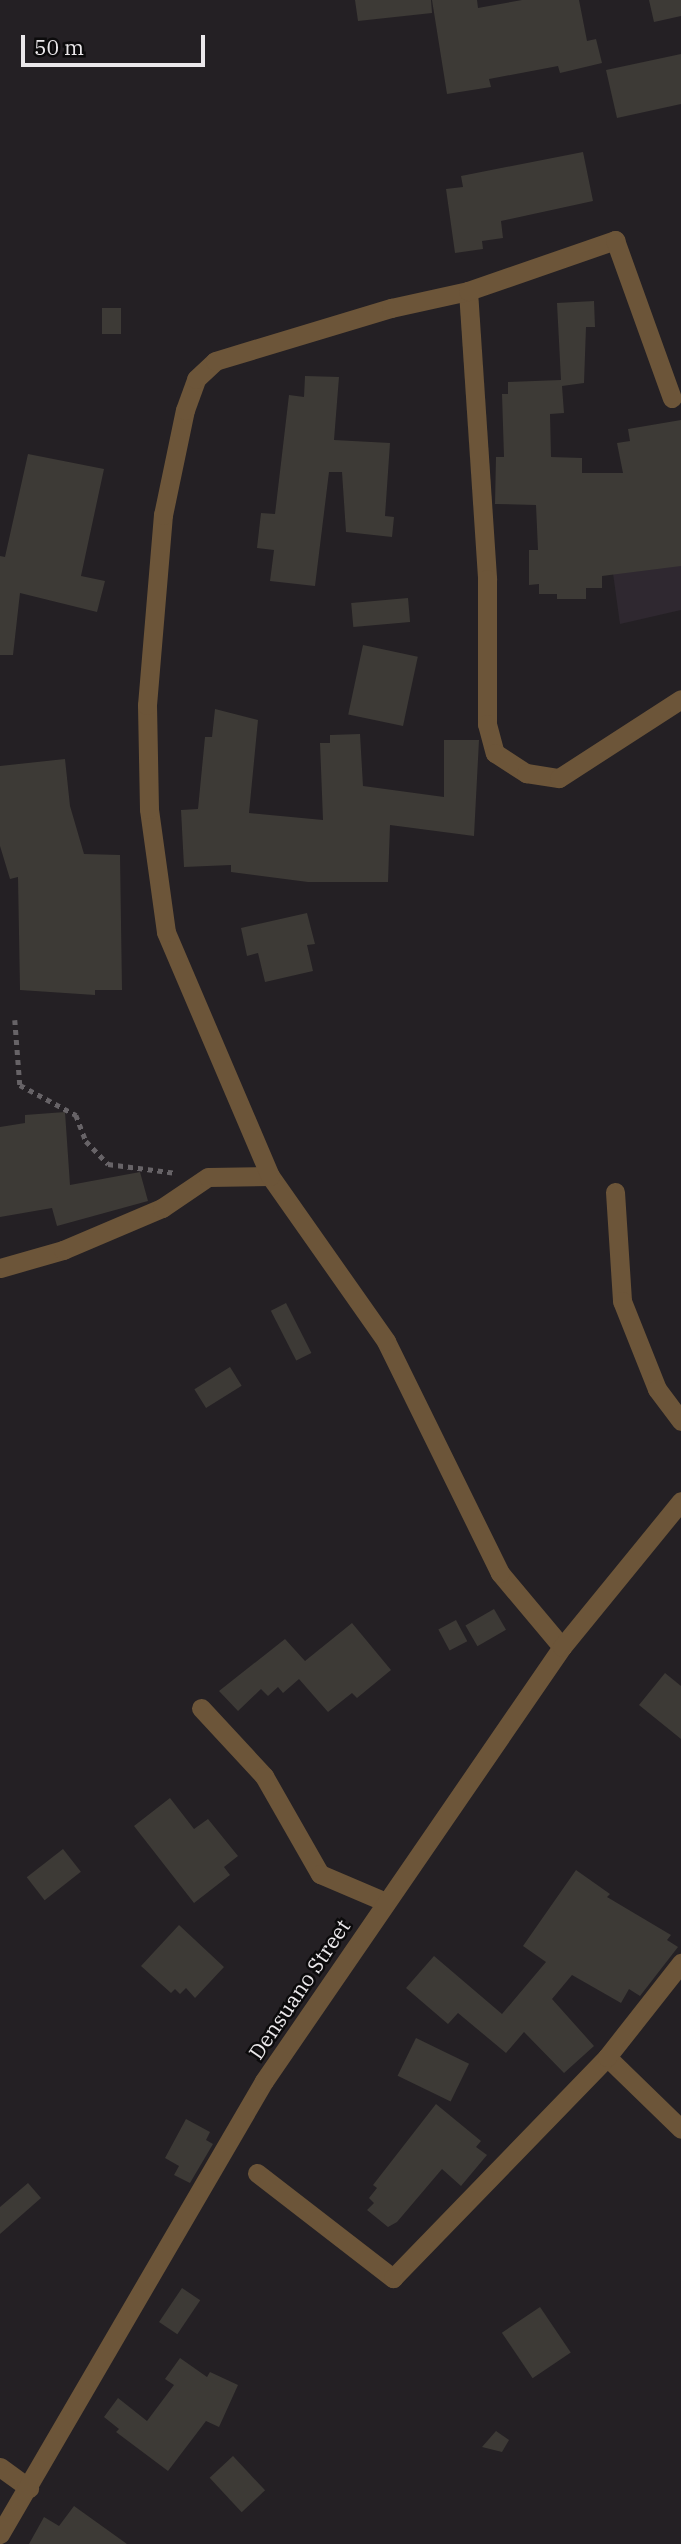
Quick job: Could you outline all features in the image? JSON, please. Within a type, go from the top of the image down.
[{"type":"street","points":[[562,1647],[500,1573],[386,1341],[270,1176],[166,932],[149,809],[147,705],[161,542],[185,410],[196,379],[215,361],[391,308],[468,291],[615,240],[672,398]]},
{"type":"street","points":[[468,291],[486,579],[487,724],[495,753],[526,773],[559,778],[681,699]]},
{"type":"street","points":[[0,1268],[63,1250],[162,1208],[208,1177],[270,1176]]},
{"type":"street","points":[[615,1192],[622,1301],[657,1389],[681,1421]]},
{"type":"street","name":"Densuano Street","points":[[0,2534],[264,2081],[562,1647],[681,1501]]},
{"type":"street","points":[[201,1708],[264,1776],[320,1874],[386,1902]]},
{"type":"street","points":[[257,2173],[393,2278],[607,2057],[681,1963]]},
{"type":"street","points":[[607,2057],[681,2129]]},
{"type":"street","points":[[0,2467],[29,2487]]},
{"type":"path","points":[[15,1020],[20,1085],[76,1115],[86,1141],[107,1164],[208,1177]]},
{"type":"shaded area","points":[[681,488],[681,610],[620,624],[603,500]]},
{"type":"building","points":[[355,0],[431,0],[432,13],[358,21]]},
{"type":"building","points":[[432,0],[477,0],[478,8],[522,0],[579,0],[587,41],[596,39],[602,63],[560,73],[558,66],[489,79],[491,87],[447,94]]},
{"type":"building","points":[[649,0],[681,0],[681,16],[654,22]]},
{"type":"building","points":[[681,54],[681,104],[617,118],[606,70]]},
{"type":"building","points":[[583,152],[593,201],[501,221],[503,238],[482,241],[483,249],[455,253],[446,189],[463,187],[461,176]]},
{"type":"building","points":[[594,301],[595,327],[586,327],[584,383],[562,386],[564,413],[550,414],[551,457],[582,458],[582,473],[623,473],[617,443],[630,441],[628,429],[681,420],[681,566],[602,576],[602,588],[586,588],[586,599],[557,599],[557,594],[539,594],[539,584],[529,585],[529,550],[538,550],[536,505],[495,504],[496,457],[504,457],[502,394],[508,394],[508,382],[561,380],[557,303]]},
{"type":"building","points":[[102,308],[121,308],[121,334],[102,334]]},
{"type":"building","points":[[305,376],[339,377],[334,440],[390,443],[385,516],[394,517],[392,537],[346,532],[342,472],[329,472],[315,586],[270,581],[274,550],[257,548],[261,513],[275,514],[289,395],[304,397]]},
{"type":"building","points":[[28,454],[104,469],[81,576],[105,581],[97,612],[20,593],[13,655],[0,655],[0,556],[5,557]]},
{"type":"building","points":[[408,598],[410,622],[353,627],[351,603]]},
{"type":"building","points":[[363,645],[418,657],[403,726],[348,714]]},
{"type":"building","points":[[215,709],[258,720],[249,813],[323,820],[320,743],[330,743],[330,735],[360,734],[363,786],[444,797],[444,740],[479,740],[474,836],[390,825],[388,882],[308,882],[231,872],[231,865],[184,867],[181,810],[198,809],[205,737],[212,737]]},
{"type":"building","points":[[65,759],[70,806],[84,854],[120,855],[122,990],[95,990],[95,995],[20,990],[18,877],[10,879],[0,846],[0,766]]},
{"type":"building","points":[[307,913],[315,944],[307,945],[313,971],[265,982],[258,953],[247,956],[241,928]]},
{"type":"building","points":[[65,1112],[70,1185],[140,1172],[148,1201],[57,1226],[52,1208],[0,1217],[0,1127],[25,1123],[25,1115]]},
{"type":"building","points":[[286,1303],[311,1353],[296,1361],[271,1311]]},
{"type":"building","points":[[230,1367],[242,1386],[206,1408],[194,1389]]},
{"type":"building","points":[[494,1609],[506,1630],[477,1646],[465,1626]]},
{"type":"building","points":[[456,1620],[467,1641],[450,1651],[438,1629]]},
{"type":"building","points":[[352,1623],[391,1670],[357,1698],[352,1693],[328,1712],[299,1679],[283,1693],[278,1687],[268,1696],[261,1689],[238,1711],[219,1691],[285,1639],[305,1661]]},
{"type":"building","points":[[665,1673],[681,1686],[681,1739],[639,1705]]},
{"type":"building","points":[[170,1798],[194,1829],[208,1819],[238,1856],[224,1867],[230,1875],[194,1903],[134,1826]]},
{"type":"building","points":[[63,1849],[81,1872],[45,1900],[27,1877]]},
{"type":"building","points":[[576,1870],[610,1894],[607,1897],[671,1935],[667,1940],[678,1947],[640,1996],[629,1989],[621,2003],[572,1975],[552,1999],[594,2046],[564,2073],[524,2032],[506,2053],[458,2013],[448,2024],[406,1988],[434,1956],[502,2014],[546,1962],[523,1946]]},
{"type":"building","points":[[179,1925],[224,1967],[195,1998],[186,1988],[180,1994],[175,1989],[171,1993],[141,1966]]},
{"type":"building","points":[[416,2038],[469,2064],[451,2102],[398,2076]]},
{"type":"building","points":[[436,2104],[481,2141],[476,2147],[487,2155],[461,2186],[442,2169],[397,2222],[388,2227],[367,2210],[374,2203],[369,2198],[377,2188],[373,2185]]},
{"type":"building","points":[[186,2119],[210,2132],[206,2140],[213,2144],[190,2183],[174,2175],[179,2166],[165,2158]]},
{"type":"building","points":[[28,2183],[41,2198],[0,2234],[0,2207]]},
{"type":"building","points":[[182,2288],[200,2300],[177,2334],[159,2322]]},
{"type":"building","points":[[540,2307],[571,2353],[533,2378],[502,2333]]},
{"type":"building","points":[[180,2358],[207,2377],[210,2372],[238,2385],[219,2427],[206,2421],[168,2471],[116,2432],[119,2429],[104,2417],[118,2398],[147,2421],[174,2385],[165,2379]]},
{"type":"building","points":[[496,2431],[509,2440],[502,2452],[482,2447]]},
{"type":"building","points":[[233,2456],[265,2490],[242,2512],[210,2478]]},
{"type":"building","points":[[74,2506],[127,2544],[29,2544],[44,2517],[59,2526]]}]
